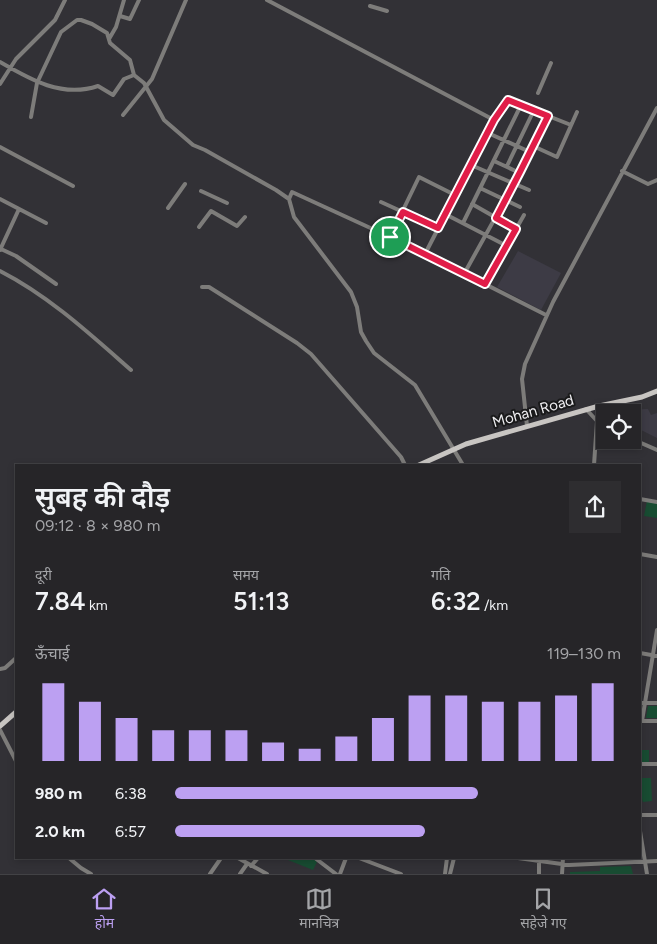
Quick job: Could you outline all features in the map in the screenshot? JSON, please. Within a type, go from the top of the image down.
[{"type":"main road","name":"Mohan Road","points":[[421,464],[466,444],[586,409],[642,397],[657,391]]},
{"type":"main road","points":[[0,726],[15,713]]},
{"type":"street","points":[[0,84],[16,59],[54,20],[65,0]]},
{"type":"street","points":[[109,39],[120,16],[124,0]]},
{"type":"street","points":[[120,16],[130,19],[139,0]]},
{"type":"street","points":[[123,115],[152,79],[186,0]]},
{"type":"street","points":[[267,0],[494,120]]},
{"type":"street","points":[[370,6],[387,11]]},
{"type":"street","points":[[31,117],[37,83],[61,32],[77,20],[92,24],[107,33],[110,43],[130,60],[134,75],[146,87],[164,120],[180,135],[194,145],[289,199]]},
{"type":"street","points":[[0,62],[37,83],[57,89],[76,91],[98,86],[113,95],[124,79],[134,75]]},
{"type":"street","points":[[538,94],[550,63]]},
{"type":"street","points":[[425,254],[494,120],[508,100],[571,125]]},
{"type":"street","points":[[463,223],[521,105]]},
{"type":"street","points":[[527,426],[522,379],[525,364],[546,315],[657,108]]},
{"type":"street","points":[[507,166],[534,110]]},
{"type":"street","points":[[533,146],[557,157],[577,112]]},
{"type":"street","points":[[464,274],[496,218],[548,116]]},
{"type":"street","points":[[488,132],[530,152]]},
{"type":"street","points":[[0,147],[73,186]]},
{"type":"street","points":[[494,161],[520,172]]},
{"type":"street","points":[[471,165],[529,190]]},
{"type":"street","points":[[622,171],[648,184],[657,180]]},
{"type":"street","points":[[390,237],[420,177],[455,195]]},
{"type":"street","points":[[168,208],[185,184]]},
{"type":"street","points":[[480,188],[520,207]]},
{"type":"street","points":[[200,191],[227,203]]},
{"type":"street","points":[[462,464],[415,385],[374,353],[366,341],[361,332],[357,308],[351,292],[294,217],[289,199],[292,192],[390,237],[546,315]]},
{"type":"street","points":[[0,200],[46,222]]},
{"type":"street","points":[[381,202],[438,228]]},
{"type":"street","points":[[472,204],[516,229]]},
{"type":"street","points":[[19,209],[0,250],[16,256],[56,284]]},
{"type":"street","points":[[199,227],[211,211],[237,226],[245,217]]},
{"type":"street","points":[[445,214],[506,246]]},
{"type":"street","points":[[485,284],[524,215]]},
{"type":"street","points":[[0,271],[25,285],[58,308],[131,370]]},
{"type":"street","points":[[202,287],[209,287],[297,342],[311,354],[401,457],[404,464]]},
{"type":"street","points":[[586,409],[596,420]]},
{"type":"street","points":[[594,464],[596,436]]},
{"type":"street","points":[[641,442],[657,450]]},
{"type":"street","points":[[641,499],[657,502]]},
{"type":"street","points":[[641,554],[657,557]]},
{"type":"street","points":[[657,630],[655,655],[643,703],[641,721],[657,722]]},
{"type":"street","points":[[641,653],[655,655]]},
{"type":"street","points":[[0,668],[5,668],[15,659]]},
{"type":"street","points":[[643,703],[657,703]]},
{"type":"street","points":[[0,730],[15,759]]},
{"type":"street","points":[[641,764],[657,764]]},
{"type":"street","points":[[641,816],[657,815]]},
{"type":"street","points":[[641,837],[646,874]]},
{"type":"street","points":[[70,859],[80,868],[91,874]]},
{"type":"street","points":[[210,874],[220,859]]},
{"type":"street","points":[[240,859],[267,874]]},
{"type":"street","points":[[240,874],[257,859]]},
{"type":"street","points":[[316,859],[338,874],[346,859]]},
{"type":"street","points":[[361,859],[401,874]]},
{"type":"street","points":[[445,874],[447,859]]},
{"type":"street","points":[[450,874],[454,859]]},
{"type":"street","points":[[525,859],[562,864],[657,861]]},
{"type":"street","points":[[562,874],[563,859]]},
{"type":"street","points":[[610,859],[611,863]]},
{"type":"street","points":[[539,861],[539,874]]},
{"type":"street","points":[[77,874],[80,868]]},
{"type":"shaded area","points":[[518,251],[561,273],[541,310],[497,287]]},
{"type":"shaded area","points":[[641,409],[648,409],[651,415],[657,413],[657,438],[641,430]]},
{"type":"green space","points":[[647,501],[657,503],[657,518],[644,516]]},
{"type":"green space","points":[[648,706],[657,706],[657,718],[646,718]]},
{"type":"green space","points":[[641,750],[649,750],[649,762],[641,762]]},
{"type":"green space","points":[[641,778],[651,778],[652,801],[643,802],[641,797]]},
{"type":"green space","points":[[313,859],[317,862],[313,870],[288,860]]},
{"type":"green space","points":[[631,866],[633,874],[570,874],[570,872],[600,871],[600,867]]},
{"type":"route","points":[[508,100],[548,116],[496,218],[516,229],[485,284],[390,237],[403,212],[438,228],[494,120],[508,100]]}]
